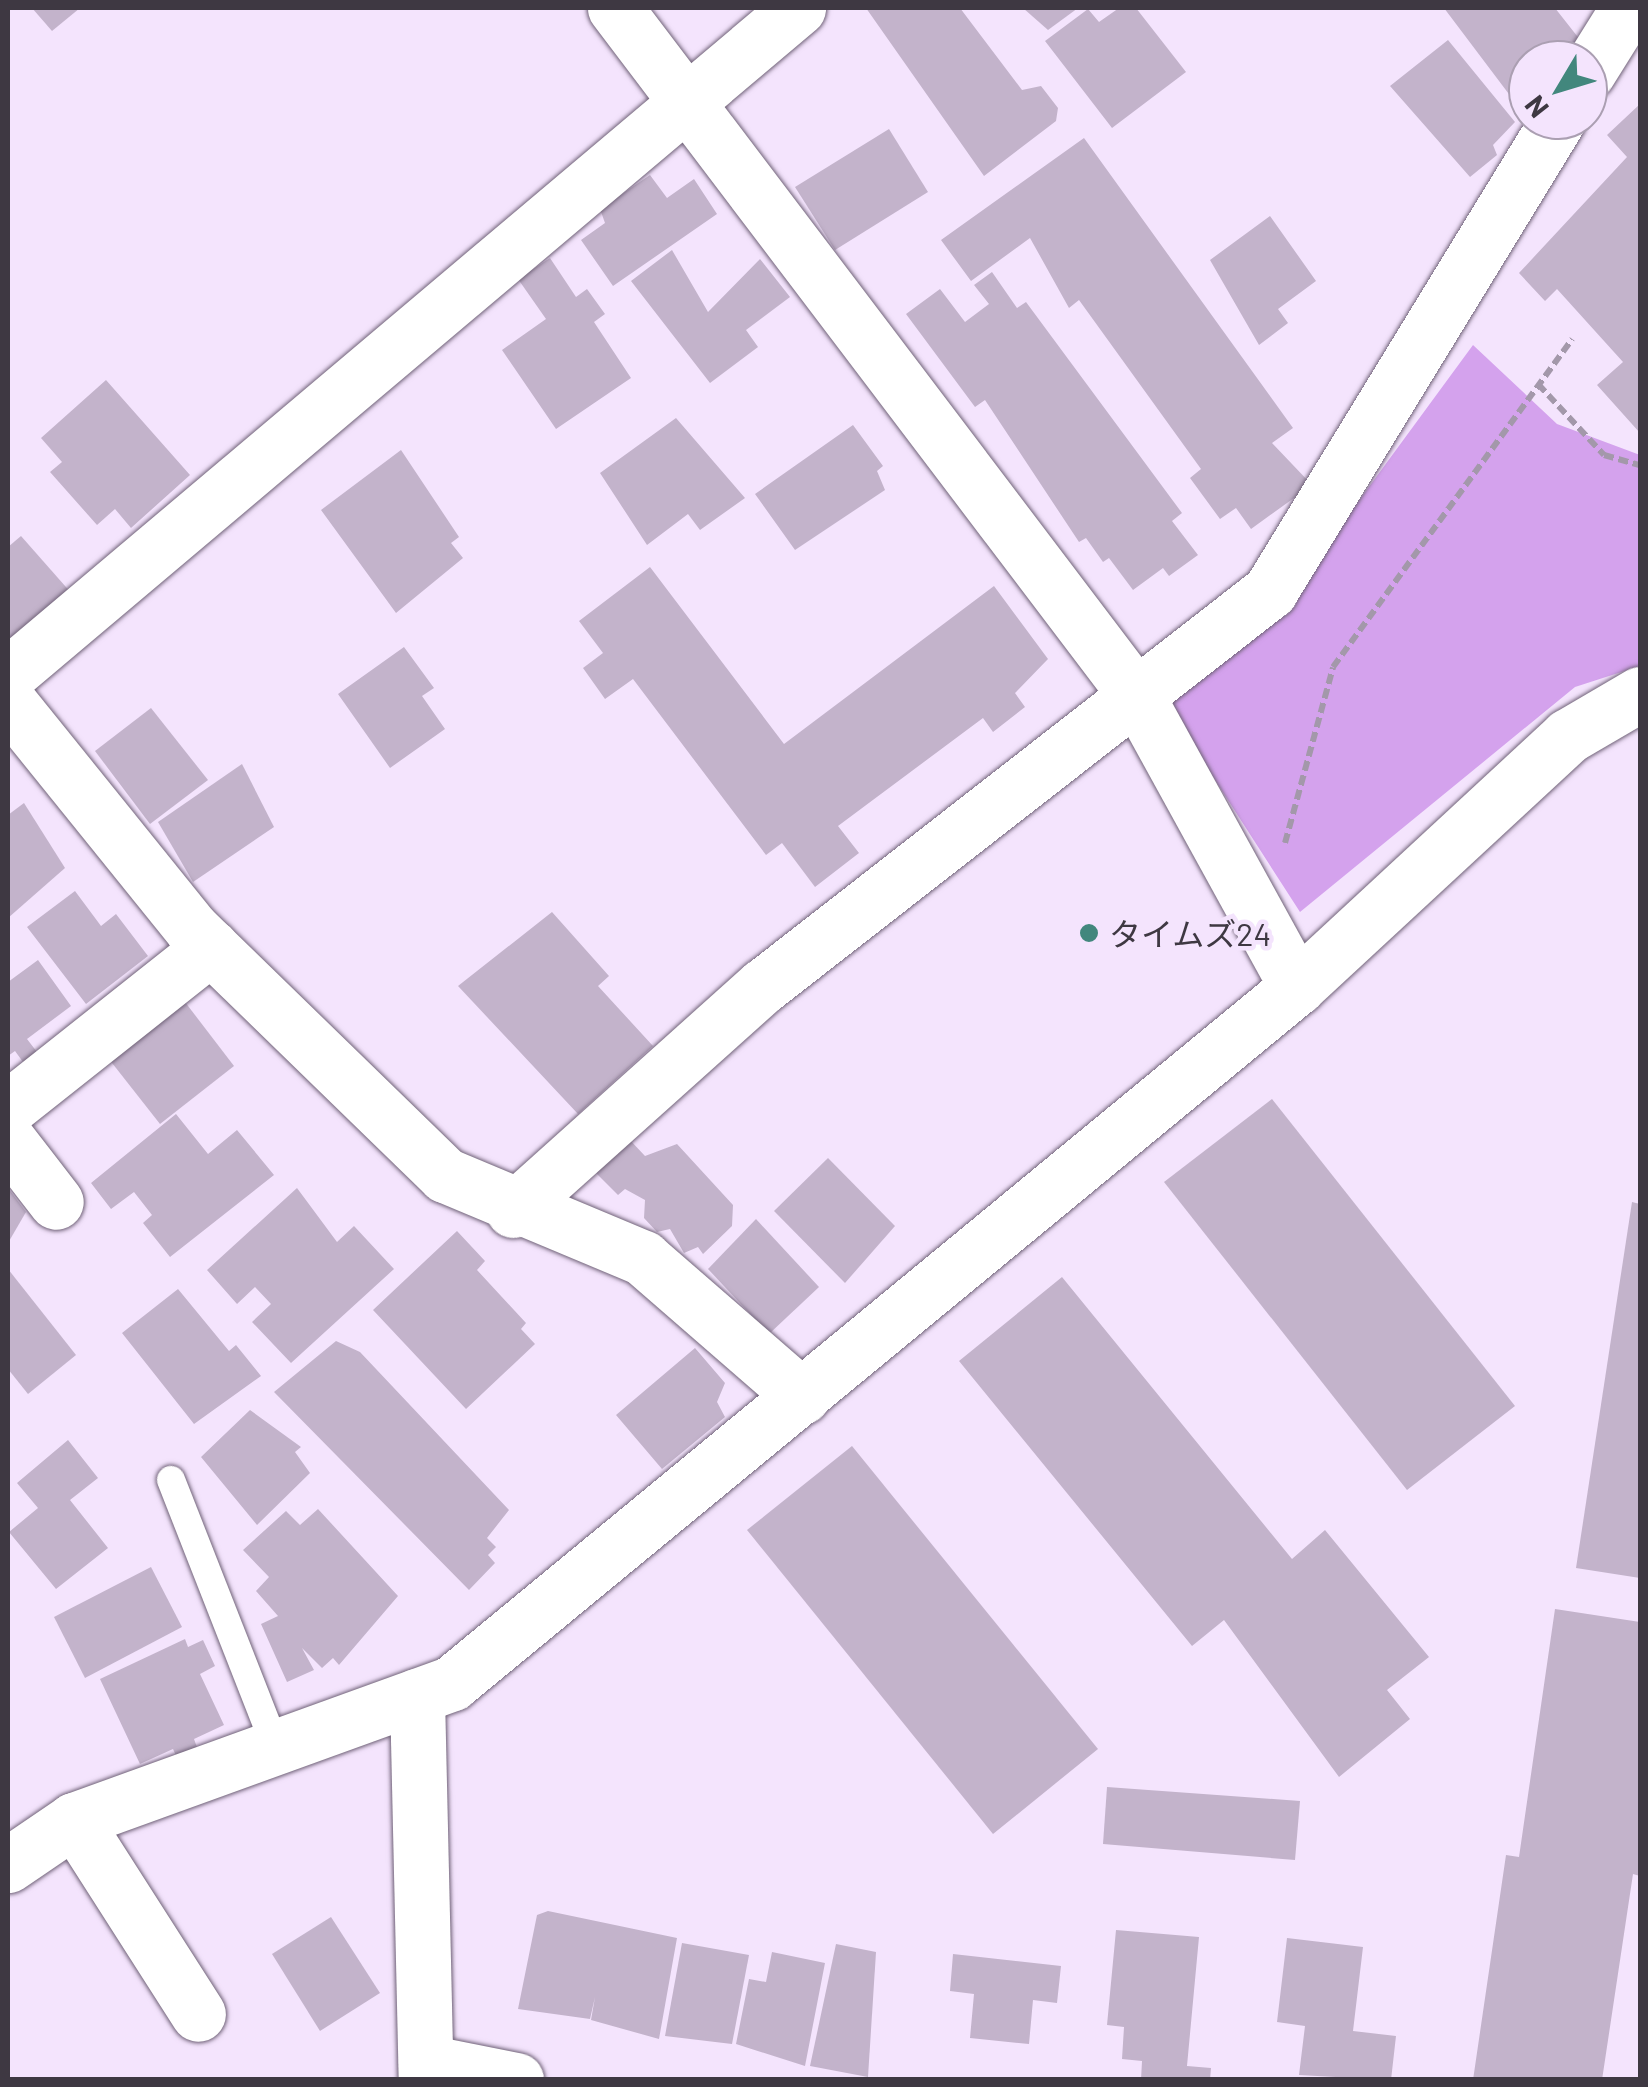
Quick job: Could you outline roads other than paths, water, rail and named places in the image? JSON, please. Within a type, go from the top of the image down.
[{"type":"street","points":[[616,8],[1138,698],[1297,987]]},
{"type":"street","points":[[8,674],[798,8]]},
{"type":"street","points":[[1608,40],[1628,8]]},
{"type":"street","points":[[513,1210],[763,986],[1138,698],[1270,591],[1546,140]]},
{"type":"street","points":[[8,1864],[74,1820],[452,1683],[1297,987],[1528,769],[1640,694]]},
{"type":"street","points":[[8,701],[211,946],[445,1175],[513,1210],[643,1258],[802,1396]]},
{"type":"street","points":[[8,1108],[211,946]]},
{"type":"street","points":[[8,1140],[56,1202]]},
{"type":"street","points":[[416,1696],[426,2071],[516,2080]]},
{"type":"street","points":[[74,1820],[198,2014]]},
{"type":"lane","points":[[171,1480],[276,1748]]},
{"type":"place","name":"タイムズ24","points":[[1089,933]]}]
